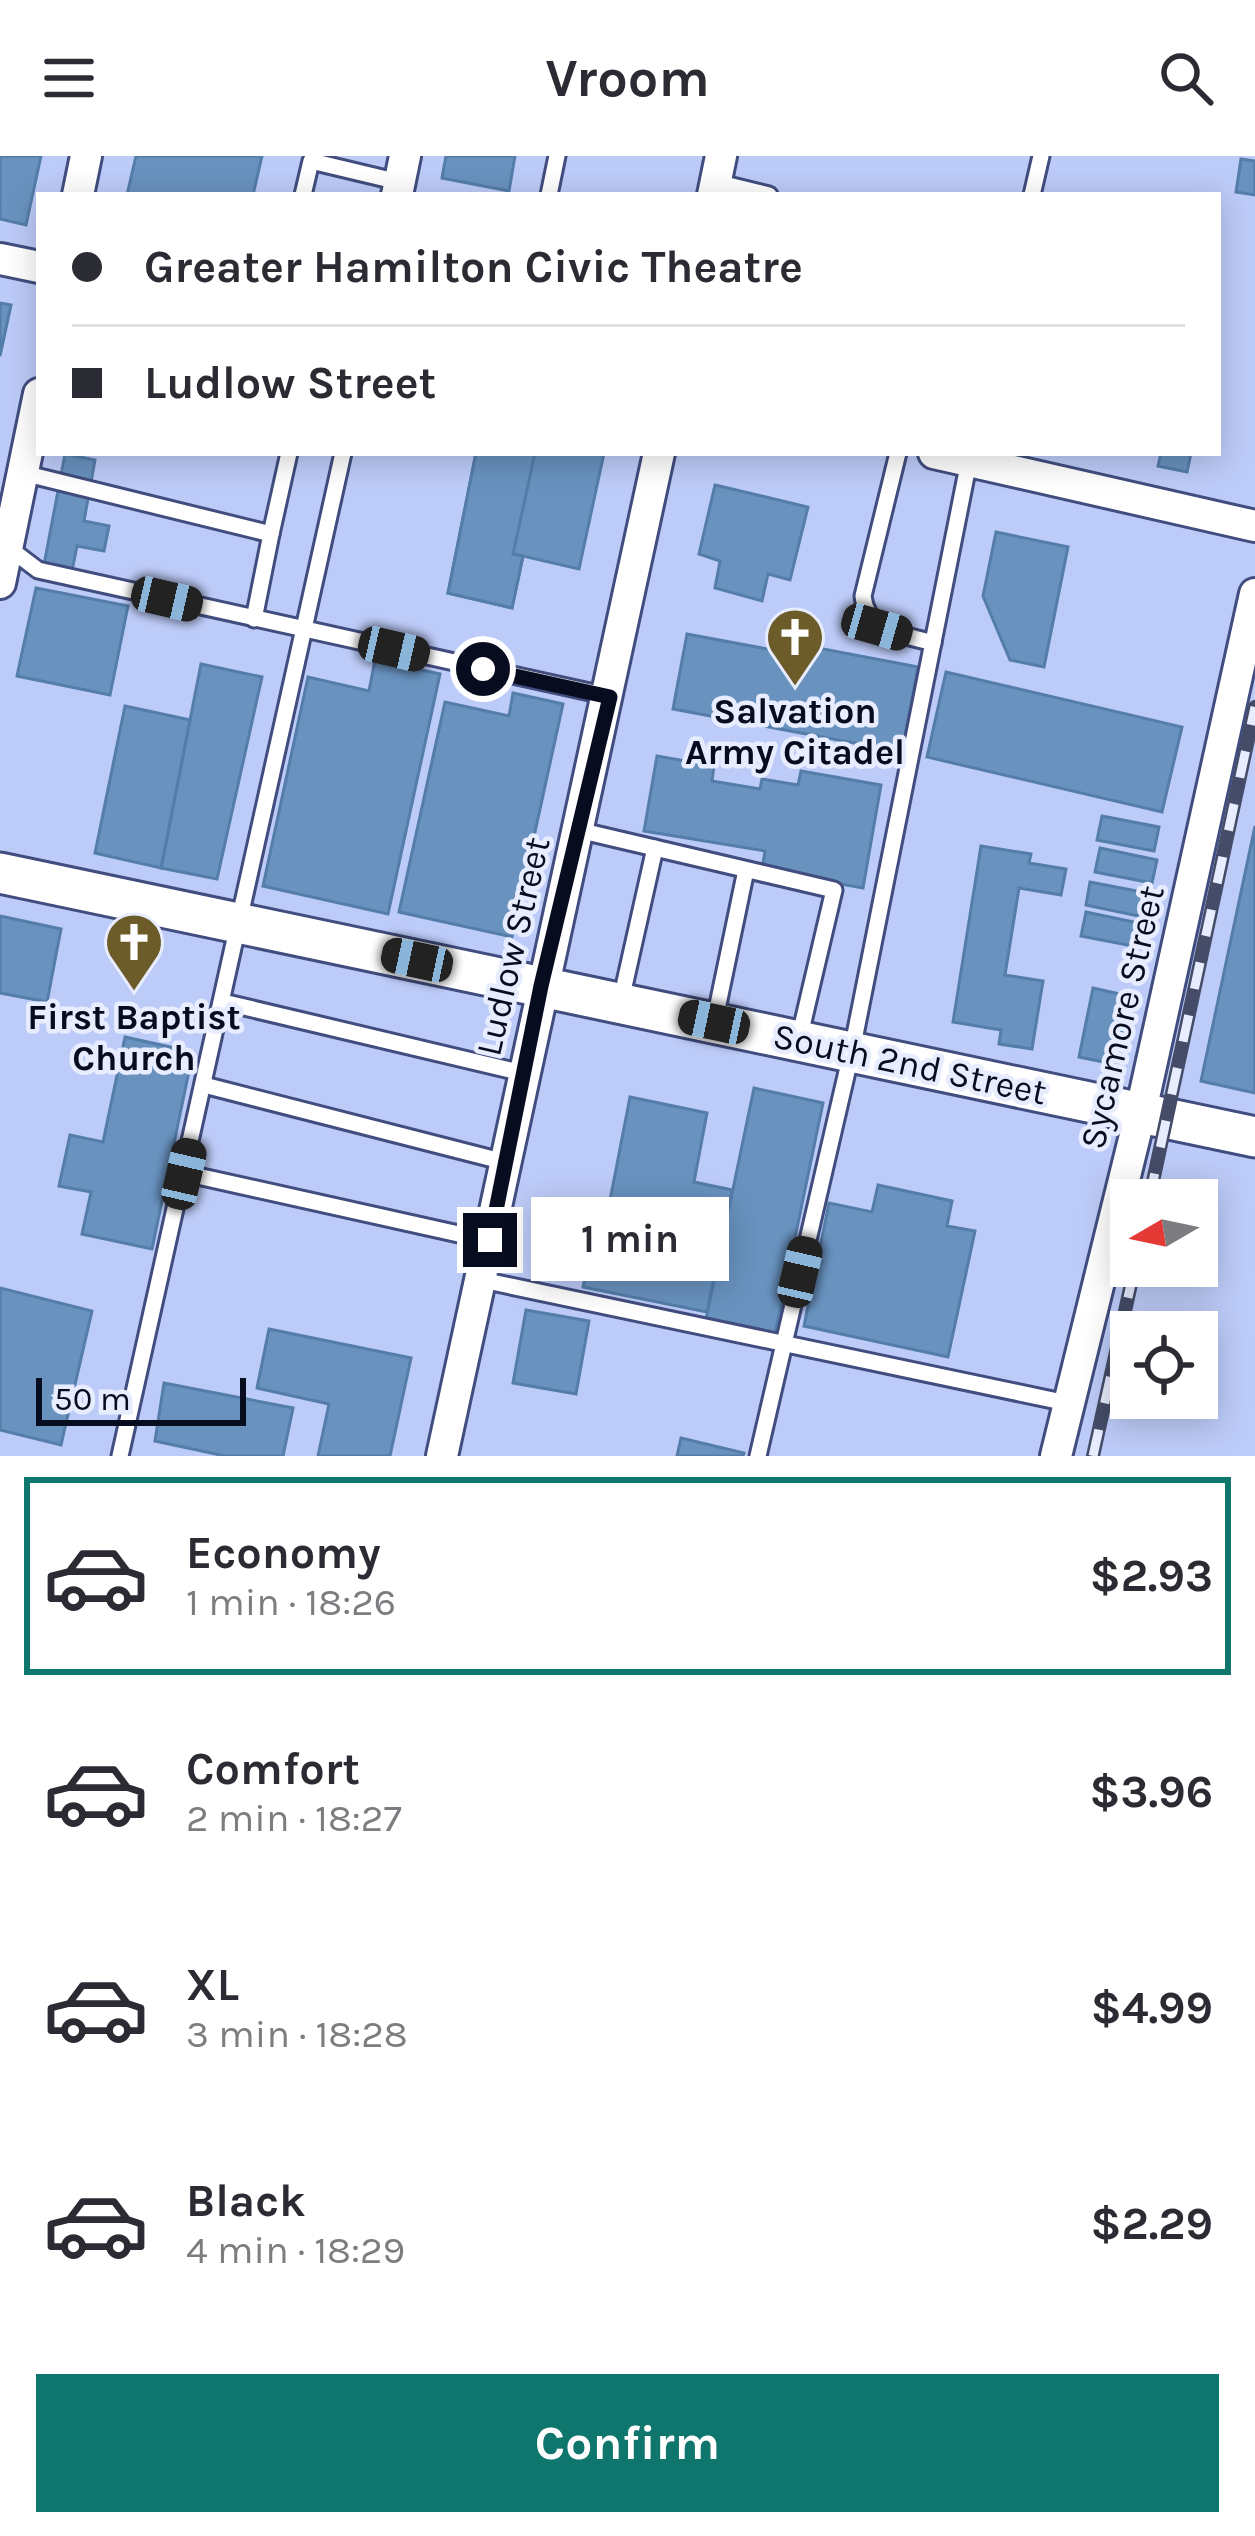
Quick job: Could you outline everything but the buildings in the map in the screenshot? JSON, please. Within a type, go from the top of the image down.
[{"type":"street","points":[[79,192],[86,156]]},
{"type":"street","points":[[0,259],[36,266]]},
{"type":"street","points":[[0,584],[36,413]]},
{"type":"street","name":"Ludlow Street","points":[[442,1456],[541,986],[610,697],[658,456]]},
{"type":"street","points":[[970,456],[1255,526]]},
{"type":"street","name":"Sycamore Street","points":[[1056,1456],[1141,1112],[1255,594]]},
{"type":"street","name":"South 2nd Street","points":[[0,873],[1255,1137]]},
{"type":"lane","points":[[550,192],[557,156]]},
{"type":"lane","points":[[1033,192],[1041,156]]},
{"type":"lane","points":[[304,192],[311,161],[400,178]]},
{"type":"lane","points":[[717,178],[761,192]]},
{"type":"lane","points":[[254,619],[288,456]]},
{"type":"lane","points":[[120,1456],[342,456]]},
{"type":"lane","points":[[897,456],[863,596],[865,614],[877,627],[933,643]]},
{"type":"lane","points":[[758,1456],[853,1050],[970,456]]},
{"type":"lane","points":[[23,473],[272,534]]},
{"type":"lane","points":[[9,548],[38,570],[610,697]]},
{"type":"lane","points":[[578,830],[834,890],[799,1039]]},
{"type":"lane","points":[[620,1003],[655,848]]},
{"type":"lane","points":[[714,1022],[746,870]]},
{"type":"lane","points":[[223,1002],[523,1073]]},
{"type":"lane","points":[[204,1085],[506,1162]]},
{"type":"lane","points":[[184,1174],[490,1240]]},
{"type":"lane","points":[[482,1280],[1066,1403]]},
{"type":"railway","points":[[1154,1179],[1255,707]]},
{"type":"railway","points":[[1093,1456],[1130,1287]]},
{"type":"place","name":"Salvation Army Citadel","points":[[795,688]]},
{"type":"place","name":"First Baptist Church","points":[[134,993]]},
{"type":"route","points":[[483,669],[610,697],[541,986],[490,1240]]}]
